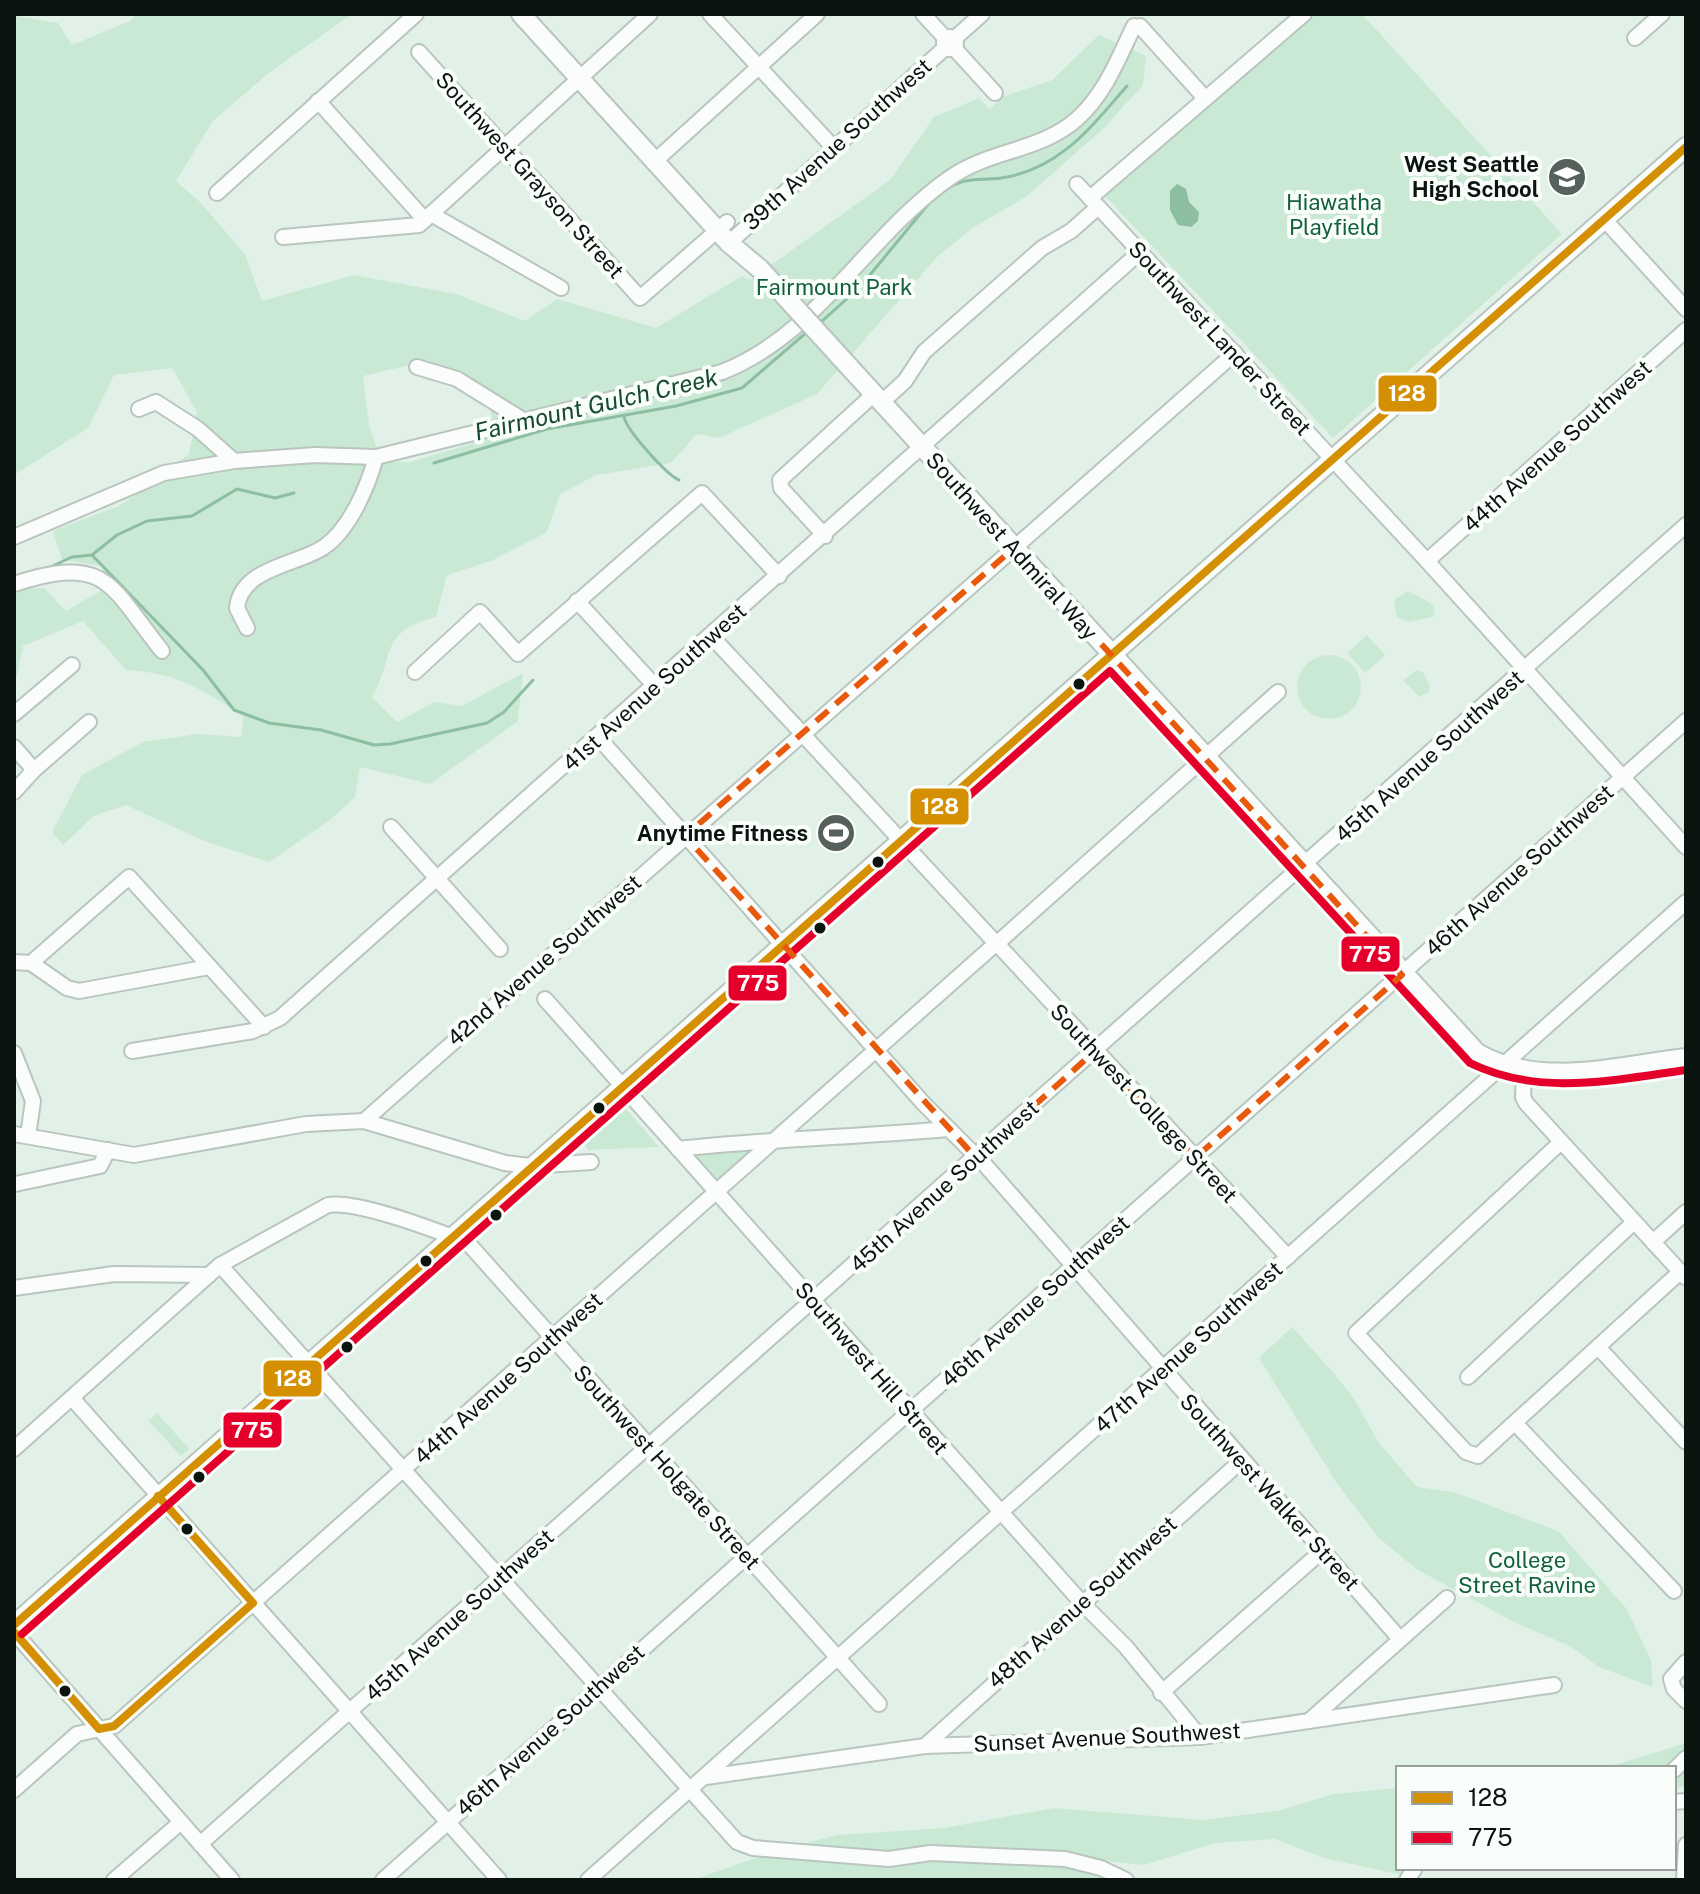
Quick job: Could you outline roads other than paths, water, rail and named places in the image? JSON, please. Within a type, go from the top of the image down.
[{"type":"main road","name":"Southwest Admiral Way","points":[[521,14],[585,75],[1467,1045],[1503,1067],[1524,1072],[1560,1073],[1686,1058]]},
{"type":"main road","name":"Southwest Admiral Way","points":[[537,14],[585,75]]},
{"type":"main road","points":[[14,1625],[1686,147]]},
{"type":"street","points":[[217,193],[416,14]]},
{"type":"street","points":[[283,237],[415,227],[650,14]]},
{"type":"street","points":[[710,14],[833,147]]},
{"type":"street","points":[[660,157],[817,14]]},
{"type":"street","points":[[923,14],[995,93]]},
{"type":"street","name":"39th Avenue Southwest","points":[[640,298],[833,147],[982,14]]},
{"type":"street","points":[[825,536],[780,483],[782,476],[877,399],[905,381],[924,352],[1042,248],[1071,231],[1094,203],[1204,97],[1304,14]]},
{"type":"street","points":[[1635,38],[1662,14]]},
{"type":"street","points":[[14,537],[164,473],[234,461],[315,455],[376,457],[722,372],[762,353],[834,292],[938,187],[977,163],[1044,140],[1078,118],[1104,88],[1136,19],[1204,97]]},
{"type":"street","name":"Southwest Grayson Street","points":[[419,52],[640,298]]},
{"type":"street","points":[[318,101],[428,217],[561,288]]},
{"type":"street","name":"Southwest Lander Street","points":[[1077,184],[1427,561],[1686,847]]},
{"type":"street","points":[[1604,219],[1686,309]]},
{"type":"street","name":"41st Avenue Southwest","points":[[132,1051],[264,1027],[280,1018],[825,536],[1140,252]]},
{"type":"street","name":"44th Avenue Southwest","points":[[1427,561],[1686,330]]},
{"type":"street","name":"42nd Avenue Southwest","points":[[364,1121],[1235,353]]},
{"type":"street","points":[[417,367],[457,379],[523,420]]},
{"type":"street","points":[[139,409],[156,402],[205,435],[234,461]]},
{"type":"street","points":[[247,628],[237,608],[244,592],[259,576],[287,560],[323,548],[331,541],[357,506],[376,457]]},
{"type":"street","points":[[415,672],[480,612],[518,654],[702,493],[779,576]]},
{"type":"street","name":"45th Avenue Southwest","points":[[200,1844],[1686,525]]},
{"type":"street","points":[[14,584],[46,573],[87,571],[96,575],[113,590],[162,651]]},
{"type":"street","points":[[577,601],[654,685]]},
{"type":"street","name":"Southwest College Street","points":[[711,636],[1288,1257]]},
{"type":"street","points":[[14,714],[72,665]]},
{"type":"street","name":"44th Avenue Southwest","points":[[14,1790],[77,1734],[114,1726],[1278,692]]},
{"type":"street","name":"46th Avenue Southwest","points":[[383,1880],[1686,721]]},
{"type":"street","points":[[14,792],[34,770],[89,722]]},
{"type":"street","name":"Southwest Walker Street","points":[[597,736],[1073,1266],[1400,1639]]},
{"type":"street","points":[[14,747],[34,770]]},
{"type":"street","points":[[391,827],[500,949]]},
{"type":"street","points":[[31,963],[129,877],[264,1027]]},
{"type":"street","name":"47th Avenue Southwest","points":[[690,1792],[1686,902]]},
{"type":"street","points":[[14,962],[31,963],[67,988],[79,991],[209,967]]},
{"type":"street","name":"Southwest Hill Street","points":[[545,999],[1001,1513],[1126,1647],[1200,1737]]},
{"type":"street","points":[[14,1053],[33,1101],[21,1135],[134,1155],[306,1124],[364,1121],[494,1160],[530,1166],[591,1162]]},
{"type":"street","points":[[1524,1072],[1523,1097],[1683,1275],[1598,1347],[1483,1454],[1473,1456],[1356,1333],[1561,1142]]},
{"type":"street","points":[[678,1149],[776,1139],[849,1138],[948,1129]]},
{"type":"street","points":[[15,1184],[96,1168],[103,1164],[108,1150]]},
{"type":"street","points":[[14,1449],[214,1270],[314,1211],[339,1203],[452,1236]]},
{"type":"street","points":[[1653,1242],[1686,1212]]},
{"type":"street","points":[[1468,1377],[1634,1222]]},
{"type":"street","name":"Southwest Holgate Street","points":[[452,1236],[468,1243],[879,1704]]},
{"type":"street","points":[[14,1288],[114,1274],[214,1270],[308,1363],[737,1842],[753,1848],[889,1859],[930,1853],[1065,1859],[1101,1868],[1126,1880]]},
{"type":"street","points":[[1598,1347],[1686,1442]]},
{"type":"street","points":[[72,1398],[499,1880]]},
{"type":"street","points":[[1515,1423],[1674,1591]]},
{"type":"street","name":"48th Avenue Southwest","points":[[925,1746],[1241,1461]]},
{"type":"street","points":[[1161,1693],[1322,1551]]},
{"type":"street","points":[[1309,1722],[1447,1598]]},
{"type":"street","points":[[14,1632],[232,1880]]},
{"type":"street","points":[[1686,1662],[1674,1673],[1671,1685],[1686,1701]]},
{"type":"street","name":"Sunset Avenue Southwest","points":[[706,1777],[925,1746],[1200,1737],[1554,1685]]},
{"type":"street","points":[[588,1880],[690,1792]]},
{"type":"street","points":[[114,1880],[181,1822]]},
{"type":"street","points":[[1684,1875],[1686,1845]]},
{"type":"waterway","name":"Fairmount Gulch Creek","points":[[948,188],[969,180],[1001,178],[1040,166],[1087,131],[1127,86]]},
{"type":"waterway","name":"Fairmount Gulch Creek","points":[[820,323],[860,287],[930,202]]},
{"type":"waterway","name":"Fairmount Gulch Creek","points":[[434,463],[547,429],[676,406],[742,388],[807,332]]},
{"type":"waterway","points":[[624,416],[647,451],[679,480]]},
{"type":"waterway","name":"Fairmount Gulch Creek","points":[[46,569],[72,557],[92,555],[117,535],[147,521],[192,516],[237,489],[275,498],[294,493]]},
{"type":"waterway","points":[[92,555],[203,670],[234,710],[269,723],[321,730],[374,745],[390,744],[487,723],[504,712],[533,680]]},
{"type":"place","name":"West Seattle High School","points":[[1567,177]]},
{"type":"place","name":"Anytime Fitness","points":[[836,833]]},
{"type":"park label","name":"Hiawatha Playfield","points":[[1334,214]]},
{"type":"park label","name":"Fairmount Park","points":[[834,287]]},
{"type":"park label","name":"College Street Ravine","points":[[1527,1572]]}]
